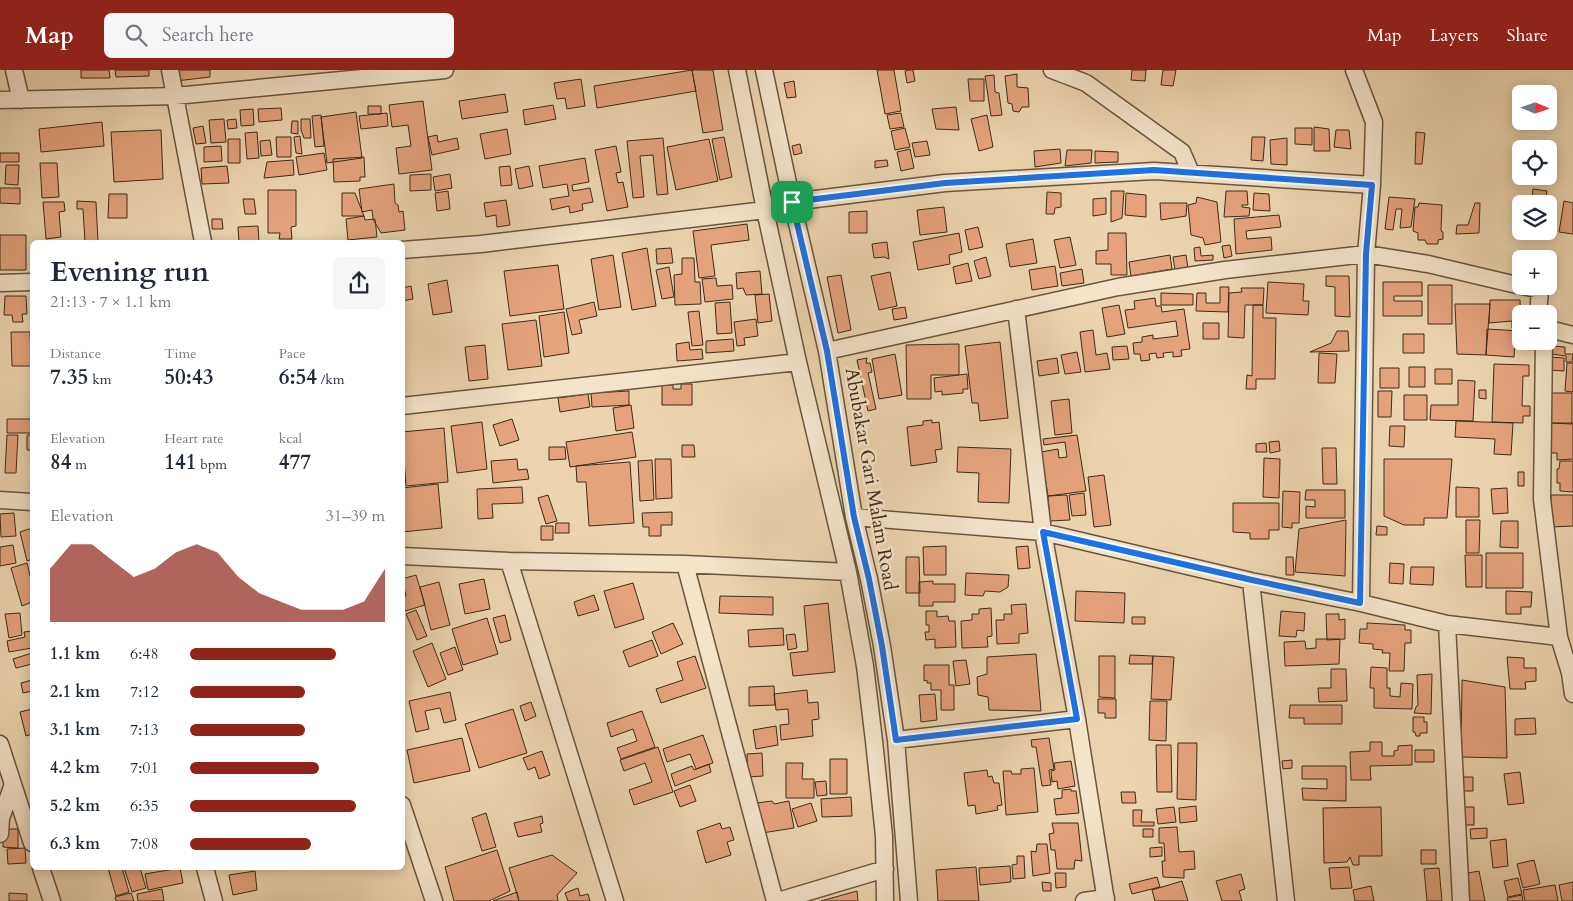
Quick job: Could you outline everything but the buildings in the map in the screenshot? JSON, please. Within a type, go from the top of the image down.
[{"type":"street","points":[[14,70],[21,100]]},
{"type":"street","points":[[170,70],[203,240]]},
{"type":"street","points":[[0,100],[175,96],[347,75],[445,70]]},
{"type":"street","points":[[737,70],[798,362],[848,572],[865,666],[884,836],[885,901]]},
{"type":"street","name":"Abubakar Gari Malam Road","points":[[764,70],[792,202],[827,351],[854,517],[880,636],[896,740],[909,901]]},
{"type":"street","points":[[1052,70],[1086,83],[1182,152],[1190,173]]},
{"type":"street","points":[[1354,70],[1374,122],[1372,185],[1366,254],[1360,603]]},
{"type":"street","points":[[792,202],[945,183],[1154,170],[1372,185]]},
{"type":"street","points":[[405,250],[481,244],[765,210]]},
{"type":"street","points":[[827,351],[1118,287],[1225,270],[1366,254],[1428,264],[1512,284]]},
{"type":"street","points":[[0,283],[30,282]]},
{"type":"street","points":[[1016,309],[1043,532],[1077,719],[1106,900],[1084,901]]},
{"type":"street","points":[[1557,331],[1573,335]]},
{"type":"street","points":[[1544,350],[1542,499],[1559,637],[1571,673],[1573,694]]},
{"type":"street","points":[[405,406],[798,362]]},
{"type":"street","points":[[0,500],[30,502]]},
{"type":"street","points":[[854,517],[1043,532],[1447,624],[1559,637]]},
{"type":"street","points":[[405,556],[509,561],[685,564],[848,572]]},
{"type":"street","points":[[509,561],[615,901]]},
{"type":"street","points":[[685,564],[776,901],[885,869]]},
{"type":"street","points":[[1252,580],[1286,901]]},
{"type":"street","points":[[1447,624],[1461,901]]},
{"type":"street","points":[[896,740],[1077,719]]},
{"type":"street","points":[[0,744],[30,837]]},
{"type":"street","points":[[0,834],[1,818],[13,784]]},
{"type":"street","points":[[405,814],[434,901]]},
{"type":"street","points":[[42,870],[52,901]]},
{"type":"street","points":[[206,870],[214,901]]},
{"type":"route","points":[[1154,170],[1372,185],[1366,254],[1360,603],[1043,532],[1077,719],[896,740],[882,646],[869,579],[854,517],[827,351],[792,202],[945,183],[1154,170]]}]
